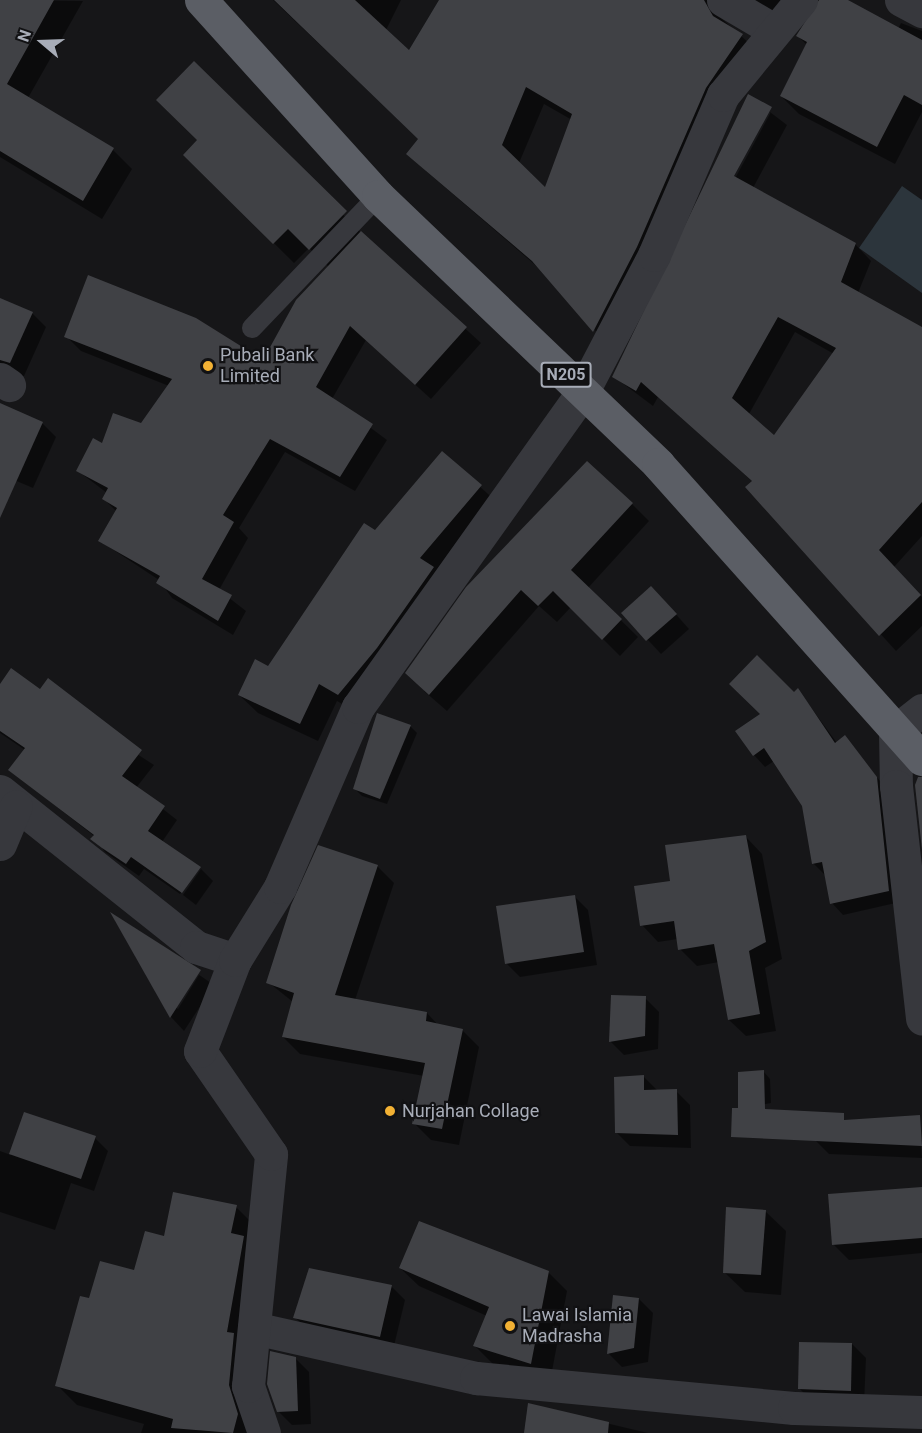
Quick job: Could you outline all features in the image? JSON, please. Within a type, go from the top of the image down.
[{"type":"highway","name":"N205","points":[[201,0],[378,196],[658,464],[922,759]]},
{"type":"street","points":[[723,0],[774,30]]},
{"type":"street","points":[[264,1433],[248,1386],[271,1154],[200,1051],[235,960],[280,887],[358,707],[583,391],[654,255],[723,95],[774,30],[801,0]]},
{"type":"street","points":[[901,0],[922,11]]},
{"type":"street","points":[[922,710],[895,731],[896,786],[922,1019]]},
{"type":"street","points":[[0,844],[8,799],[196,947],[235,960]]},
{"type":"street","points":[[254,1328],[476,1378],[794,1408],[922,1412]]},
{"type":"lane","points":[[252,328],[378,196]]},
{"type":"shaded area","points":[[902,186],[922,200],[922,293],[859,248]]},
{"type":"building","points":[[0,0],[54,0],[7,84],[114,148],[83,201],[0,151]]},
{"type":"building","points":[[274,0],[355,0],[409,50],[439,0],[704,0],[713,16],[743,34],[706,88],[637,247],[593,332],[532,261],[406,154],[418,139]],"holes":[[[526,87],[572,114],[545,187],[502,145]]]},
{"type":"building","points":[[819,0],[848,0],[922,40],[922,105],[904,95],[877,147],[780,96],[807,42],[796,36]]},
{"type":"building","points":[[194,61],[347,211],[309,250],[288,229],[273,244],[183,155],[197,140],[156,100]]},
{"type":"building","points":[[748,94],[772,107],[734,176],[856,243],[841,282],[922,327],[922,502],[879,550],[921,595],[879,636],[745,487],[752,481],[641,382],[636,391],[612,377]],"holes":[[[778,317],[836,348],[774,435],[732,398]]]},
{"type":"building","points":[[361,231],[467,327],[415,385],[350,326],[316,387],[373,424],[340,477],[270,439],[223,515],[234,522],[202,579],[232,595],[218,621],[156,583],[160,576],[98,541],[117,508],[102,499],[108,488],[76,471],[93,438],[102,443],[113,413],[141,423],[172,379],[64,337],[88,275],[196,318],[263,360],[296,300]]},
{"type":"building","points":[[0,298],[33,312],[10,363],[0,360]]},
{"type":"building","points":[[0,403],[43,422],[0,518]]},
{"type":"building","points":[[442,451],[482,485],[420,558],[434,567],[377,648],[338,695],[319,684],[300,724],[238,695],[255,659],[268,666],[364,523],[375,530]]},
{"type":"building","points":[[587,461],[633,503],[571,570],[622,619],[602,640],[553,591],[538,606],[521,590],[429,695],[405,673],[466,587]]},
{"type":"building","points":[[651,586],[677,614],[646,641],[621,613]]},
{"type":"building","points":[[757,655],[794,692],[798,688],[835,743],[845,735],[877,777],[889,891],[830,904],[822,862],[812,864],[802,806],[764,748],[753,756],[735,731],[760,714],[729,684]]},
{"type":"building","points":[[11,668],[40,689],[48,678],[142,750],[122,776],[165,806],[148,831],[201,867],[182,893],[131,857],[126,864],[102,848],[90,839],[94,835],[8,770],[25,748],[0,731],[0,684]]},
{"type":"building","points":[[377,713],[411,725],[380,799],[353,789]]},
{"type":"building","points":[[918,777],[922,777],[922,850],[915,785]]},
{"type":"building","points":[[746,835],[766,942],[749,951],[760,1014],[728,1020],[714,944],[678,950],[674,921],[640,926],[634,886],[670,881],[665,845]]},
{"type":"building","points":[[318,845],[378,865],[335,995],[427,1012],[426,1021],[463,1029],[442,1129],[412,1124],[425,1063],[282,1037],[294,993],[266,983],[291,905]]},
{"type":"building","points":[[575,895],[584,952],[505,964],[496,906]]},
{"type":"building","points":[[110,912],[201,970],[170,1018]]},
{"type":"building","points":[[611,995],[646,996],[645,1036],[609,1042]]},
{"type":"building","points":[[764,1070],[765,1109],[844,1113],[844,1120],[920,1115],[922,1146],[731,1137],[732,1108],[738,1108],[738,1072]]},
{"type":"building","points":[[644,1075],[644,1090],[677,1089],[678,1135],[615,1133],[614,1077]]},
{"type":"building","points":[[24,1112],[96,1136],[81,1179],[9,1154]]},
{"type":"building","points":[[922,1187],[922,1238],[832,1245],[828,1194]]},
{"type":"building","points":[[173,1192],[237,1205],[231,1233],[244,1236],[227,1332],[234,1333],[229,1385],[238,1414],[233,1433],[171,1428],[173,1419],[55,1386],[80,1296],[89,1298],[100,1261],[134,1270],[145,1231],[164,1236]]},
{"type":"building","points":[[726,1207],[766,1210],[761,1275],[723,1273]]},
{"type":"building","name":"Lawai Islamia Madrasha","points":[[419,1221],[549,1271],[531,1364],[473,1346],[489,1307],[399,1268]]},
{"type":"building","points":[[309,1268],[392,1285],[380,1337],[293,1318]]},
{"type":"building","points":[[613,1295],[639,1298],[634,1348],[607,1354]]},
{"type":"building","points":[[799,1342],[852,1343],[851,1391],[798,1389]]},
{"type":"building","points":[[270,1351],[296,1357],[298,1411],[277,1412],[267,1384]]},
{"type":"building","points":[[528,1403],[609,1422],[608,1433],[524,1433]]},
{"type":"place","name":"Pubali Bank Limited","points":[[208,366]]},
{"type":"place","name":"Nurjahan Collage","points":[[390,1111]]},
{"type":"place","name":"Lawai Islamia Madrasha","points":[[510,1326]]}]
